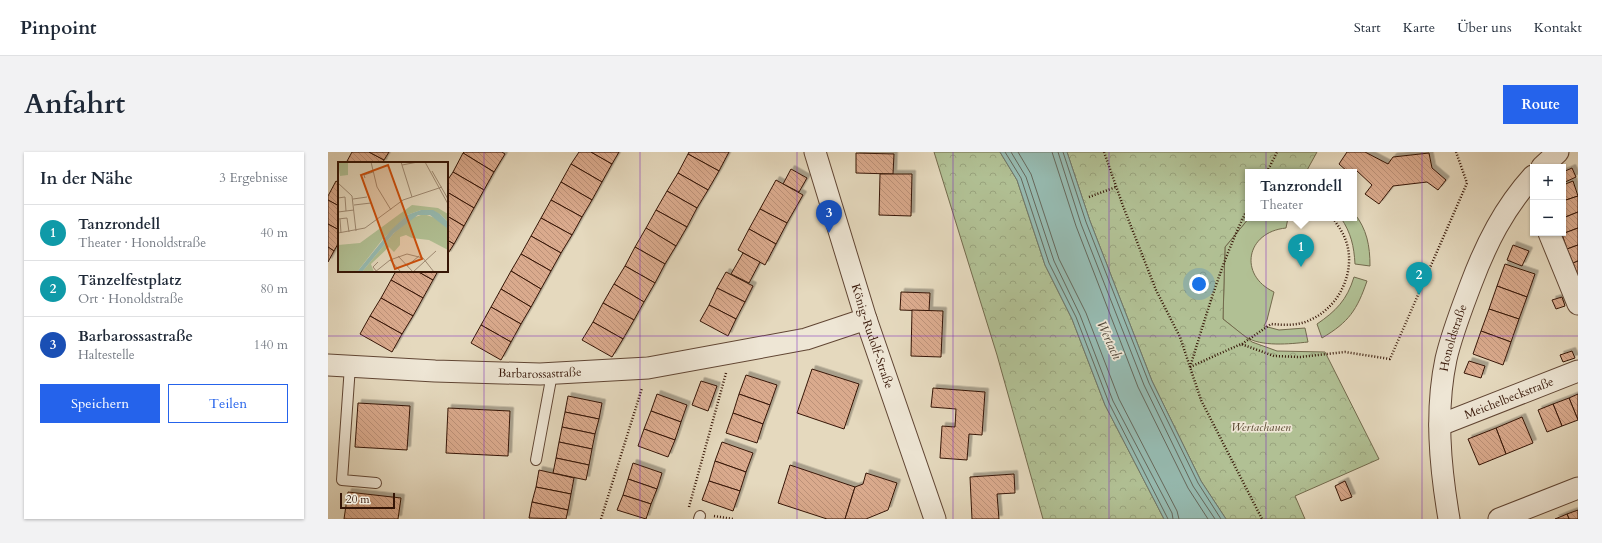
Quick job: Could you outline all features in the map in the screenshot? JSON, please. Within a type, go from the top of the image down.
[{"type":"street","name":"König-Rudolf-Straße","points":[[815,152],[866,319],[935,519]]},
{"type":"street","name":"Honoldstraße","points":[[1547,164],[1558,152]]},
{"type":"street","name":"Honoldstraße","points":[[1449,519],[1442,476],[1440,425],[1441,391],[1446,358],[1458,320],[1484,250],[1506,211],[1530,184]]},
{"type":"street","points":[[1550,236],[1578,304]]},
{"type":"street","name":"Barbarossastraße","points":[[328,365],[435,371],[552,374],[648,368],[806,340],[866,319]]},
{"type":"street","name":"Meichelbeckstraße","points":[[1440,425],[1578,371]]},
{"type":"street","points":[[1499,519],[1578,488]]},
{"type":"lane","points":[[350,366],[342,480],[376,483]]},
{"type":"lane","points":[[536,460],[552,374]]},
{"type":"path","points":[[1104,152],[1156,290],[1180,337],[1201,400],[1262,519]]},
{"type":"path","points":[[1268,169],[1277,152]]},
{"type":"path","points":[[1242,344],[1274,356],[1300,357],[1345,352],[1390,358],[1467,183],[1456,152]]},
{"type":"path","points":[[1089,196],[1116,187]]},
{"type":"path","points":[[1190,367],[1220,272],[1235,234],[1245,214]]},
{"type":"path","points":[[1190,367],[1242,344],[1271,324],[1289,325],[1310,320],[1327,309],[1340,294],[1348,274],[1349,254],[1344,234],[1335,221]]},
{"type":"path","points":[[688,512],[731,354]]},
{"type":"path","points":[[601,519],[648,368]]},
{"type":"green space","points":[[934,152],[1000,152],[1017,180],[1045,265],[1072,319],[1105,405],[1164,519],[1043,519],[997,355]]},
{"type":"green space","name":"Wertachauen","points":[[1067,152],[1317,152],[1308,169],[1245,169],[1245,221],[1247,221],[1225,247],[1223,319],[1252,342],[1277,351],[1325,352],[1379,459],[1295,496],[1305,519],[1226,519],[1201,481],[1152,381],[1090,221]]},
{"type":"green space","points":[[1357,218],[1362,225],[1367,238],[1370,266],[1355,264],[1354,251],[1347,229],[1343,221],[1357,221]]},
{"type":"green space","points":[[1247,221],[1287,221],[1286,228],[1273,231],[1262,237],[1255,246],[1251,265],[1255,275],[1263,285],[1274,292],[1264,326],[1279,330],[1305,328],[1308,342],[1267,344],[1259,342],[1246,337],[1223,319],[1225,247]]},
{"type":"green space","points":[[1354,277],[1367,281],[1360,300],[1345,321],[1322,338],[1317,324],[1330,314],[1344,299]]},
{"type":"water","name":"Wertach","points":[[1000,152],[1067,152],[1090,221],[1152,381],[1201,481],[1226,519],[1164,519],[1105,405],[1072,319],[1045,265],[1017,180]]},
{"type":"building","points":[[352,152],[369,152],[384,160],[383,162],[347,162]]},
{"type":"building","points":[[369,152],[389,152],[384,160]]},
{"type":"building","points":[[502,152],[505,154],[494,172],[463,153]]},
{"type":"building","points":[[579,152],[591,152],[612,164],[602,182],[571,164]]},
{"type":"building","points":[[591,152],[619,152],[612,164]]},
{"type":"building","points":[[689,152],[729,152],[719,171],[688,154]]},
{"type":"building","points":[[1347,152],[1365,152],[1388,164],[1393,157],[1429,153],[1432,168],[1446,180],[1438,190],[1427,182],[1393,186],[1379,204],[1365,194],[1372,185],[1357,171],[1357,169],[1345,169],[1339,164]]},
{"type":"building","points":[[463,153],[494,172],[484,190],[453,172]]},
{"type":"building","points":[[856,153],[894,154],[893,174],[856,173]]},
{"type":"building","points":[[688,154],[719,171],[708,190],[678,173]]},
{"type":"building","points":[[571,164],[602,182],[592,200],[561,182]]},
{"type":"building","points":[[1572,168],[1576,177],[1566,182],[1566,171]]},
{"type":"building","points":[[791,169],[807,178],[799,192],[783,184]]},
{"type":"building","points":[[453,172],[484,190],[474,208],[448,193],[448,180]]},
{"type":"building","points":[[678,173],[708,190],[697,208],[667,191]]},
{"type":"building","points":[[880,174],[912,174],[911,216],[879,215]]},
{"type":"building","points":[[776,180],[803,195],[787,223],[760,209]]},
{"type":"building","points":[[336,181],[338,182],[338,205],[328,200],[328,196]]},
{"type":"building","points":[[1573,181],[1578,196],[1566,200],[1566,184]]},
{"type":"building","points":[[561,182],[592,200],[582,217],[551,200]]},
{"type":"building","points":[[667,191],[697,208],[687,227],[656,210]]},
{"type":"building","points":[[448,193],[474,208],[464,226],[448,217]]},
{"type":"building","points":[[1578,196],[1578,212],[1566,217],[1566,200]]},
{"type":"building","points":[[328,200],[338,205],[338,229],[328,224]]},
{"type":"building","points":[[551,200],[582,217],[572,235],[541,218]]},
{"type":"building","points":[[760,209],[787,223],[776,244],[749,229]]},
{"type":"building","points":[[656,210],[687,227],[676,246],[646,228]]},
{"type":"building","points":[[1578,212],[1578,228],[1566,232],[1566,217]]},
{"type":"building","points":[[448,217],[464,226],[454,244],[448,241]]},
{"type":"building","points":[[541,218],[572,235],[561,253],[531,236]]},
{"type":"building","points":[[328,224],[338,229],[338,244],[334,251],[328,247]]},
{"type":"building","points":[[646,228],[676,246],[665,264],[635,247]]},
{"type":"building","points":[[1578,228],[1578,245],[1567,249],[1563,236],[1566,236],[1566,232]]},
{"type":"building","points":[[749,229],[776,244],[765,265],[738,250]]},
{"type":"building","points":[[531,236],[561,253],[551,271],[521,254]]},
{"type":"building","points":[[448,241],[454,244],[448,253]]},
{"type":"building","points":[[1513,245],[1529,251],[1522,266],[1507,260]]},
{"type":"building","points":[[1578,245],[1578,261],[1573,263],[1567,249]]},
{"type":"building","points":[[328,247],[334,251],[328,262]]},
{"type":"building","points":[[635,247],[665,264],[655,283],[625,266]]},
{"type":"building","points":[[743,253],[760,262],[749,283],[731,274]]},
{"type":"building","points":[[521,254],[551,271],[541,289],[511,271]]},
{"type":"building","points":[[1578,261],[1578,276],[1573,263]]},
{"type":"building","points":[[1505,264],[1535,274],[1527,297],[1497,286]]},
{"type":"building","points":[[625,266],[655,283],[644,302],[614,284]]},
{"type":"building","points":[[511,271],[541,289],[531,307],[501,289]]},
{"type":"building","points":[[395,272],[419,272],[433,280],[423,298],[391,280]]},
{"type":"building","points":[[419,272],[437,272],[433,280]]},
{"type":"building","points":[[726,272],[753,286],[745,302],[717,288]]},
{"type":"building","points":[[391,280],[423,298],[413,316],[381,298]]},
{"type":"building","points":[[614,284],[644,302],[634,320],[603,303]]},
{"type":"building","points":[[1497,286],[1527,297],[1519,319],[1489,309]]},
{"type":"building","points":[[717,288],[745,302],[736,319],[709,305]]},
{"type":"building","points":[[501,289],[531,307],[521,324],[491,307]]},
{"type":"building","points":[[901,292],[930,293],[929,311],[900,310]]},
{"type":"building","points":[[1562,297],[1565,306],[1556,309],[1552,300]]},
{"type":"building","points":[[381,298],[413,316],[402,334],[370,316]]},
{"type":"building","points":[[603,303],[634,320],[623,339],[593,322]]},
{"type":"building","points":[[709,305],[736,319],[728,336],[700,321]]},
{"type":"building","points":[[491,307],[521,324],[511,342],[481,325]]},
{"type":"building","points":[[1489,309],[1519,319],[1511,342],[1481,331]]},
{"type":"building","points":[[912,310],[943,311],[941,357],[911,356]]},
{"type":"building","points":[[370,316],[402,334],[392,352],[360,334]]},
{"type":"building","points":[[593,322],[623,339],[612,357],[582,340]]},
{"type":"building","points":[[481,325],[511,342],[501,360],[471,343]]},
{"type":"building","points":[[1481,331],[1511,342],[1503,365],[1473,354]]},
{"type":"building","points":[[1572,351],[1575,358],[1563,362],[1560,355]]},
{"type":"building","points":[[1469,361],[1485,366],[1481,378],[1464,373]]},
{"type":"building","points":[[812,369],[859,384],[844,429],[797,413]]},
{"type":"building","points":[[746,375],[777,385],[770,405],[739,394]]},
{"type":"building","points":[[701,381],[717,386],[708,411],[692,405]]},
{"type":"building","points":[[933,388],[985,392],[982,435],[969,434],[967,460],[940,458],[942,426],[955,427],[956,409],[931,407]]},
{"type":"building","points":[[657,394],[687,405],[681,422],[651,411]]},
{"type":"building","points":[[739,394],[770,405],[763,424],[733,413]]},
{"type":"building","points":[[1578,394],[1578,420],[1569,398]]},
{"type":"building","points":[[568,396],[602,403],[599,419],[565,412]]},
{"type":"building","points":[[1569,398],[1578,420],[1562,426],[1553,404]]},
{"type":"building","points":[[358,403],[410,406],[407,450],[355,447]]},
{"type":"building","points":[[1553,404],[1562,426],[1547,432],[1538,410]]},
{"type":"building","points":[[448,408],[510,411],[508,456],[446,453]]},
{"type":"building","points":[[651,411],[681,422],[675,440],[644,429]]},
{"type":"building","points":[[565,412],[599,419],[595,434],[562,427]]},
{"type":"building","points":[[733,413],[763,424],[757,443],[726,433]]},
{"type":"building","points":[[1522,417],[1533,443],[1506,454],[1496,428]]},
{"type":"building","points":[[562,427],[595,434],[592,449],[559,442]]},
{"type":"building","points":[[1496,428],[1506,454],[1479,465],[1468,439]]},
{"type":"building","points":[[644,429],[675,440],[668,457],[638,446]]},
{"type":"building","points":[[559,442],[592,449],[589,465],[556,458]]},
{"type":"building","points":[[722,442],[753,453],[746,472],[715,461]]},
{"type":"building","points":[[556,458],[589,465],[586,480],[553,473]]},
{"type":"building","points":[[715,461],[746,472],[740,491],[709,481]]},
{"type":"building","points":[[633,463],[662,473],[657,489],[628,479]]},
{"type":"building","points":[[790,465],[855,487],[845,519],[827,519],[778,503]]},
{"type":"building","points":[[539,470],[574,478],[571,494],[536,487]]},
{"type":"building","points":[[866,473],[897,483],[888,510],[866,519],[845,519],[855,487],[863,484]]},
{"type":"building","points":[[1014,474],[1015,493],[997,494],[999,519],[972,519],[970,477]]},
{"type":"building","points":[[628,479],[657,489],[651,504],[623,495]]},
{"type":"building","points":[[709,481],[740,491],[733,511],[702,500]]},
{"type":"building","points":[[1345,481],[1352,497],[1341,501],[1335,486]]},
{"type":"building","points":[[536,487],[571,494],[568,510],[532,502]]},
{"type":"building","points":[[348,492],[401,498],[398,519],[344,519]]},
{"type":"building","points":[[623,495],[651,504],[646,519],[617,510]]},
{"type":"building","points":[[532,502],[568,510],[566,519],[529,518]]},
{"type":"building","points":[[1578,510],[1578,519],[1569,519],[1567,514]]},
{"type":"building","points":[[1567,514],[1569,519],[1555,519]]},
{"type":"place","name":"Barbarossastraße","points":[[829,233]]},
{"type":"place","name":"Tanzrondell","points":[[1301,267]]},
{"type":"place","name":"Tänzelfestplatz","points":[[1419,295]]}]
